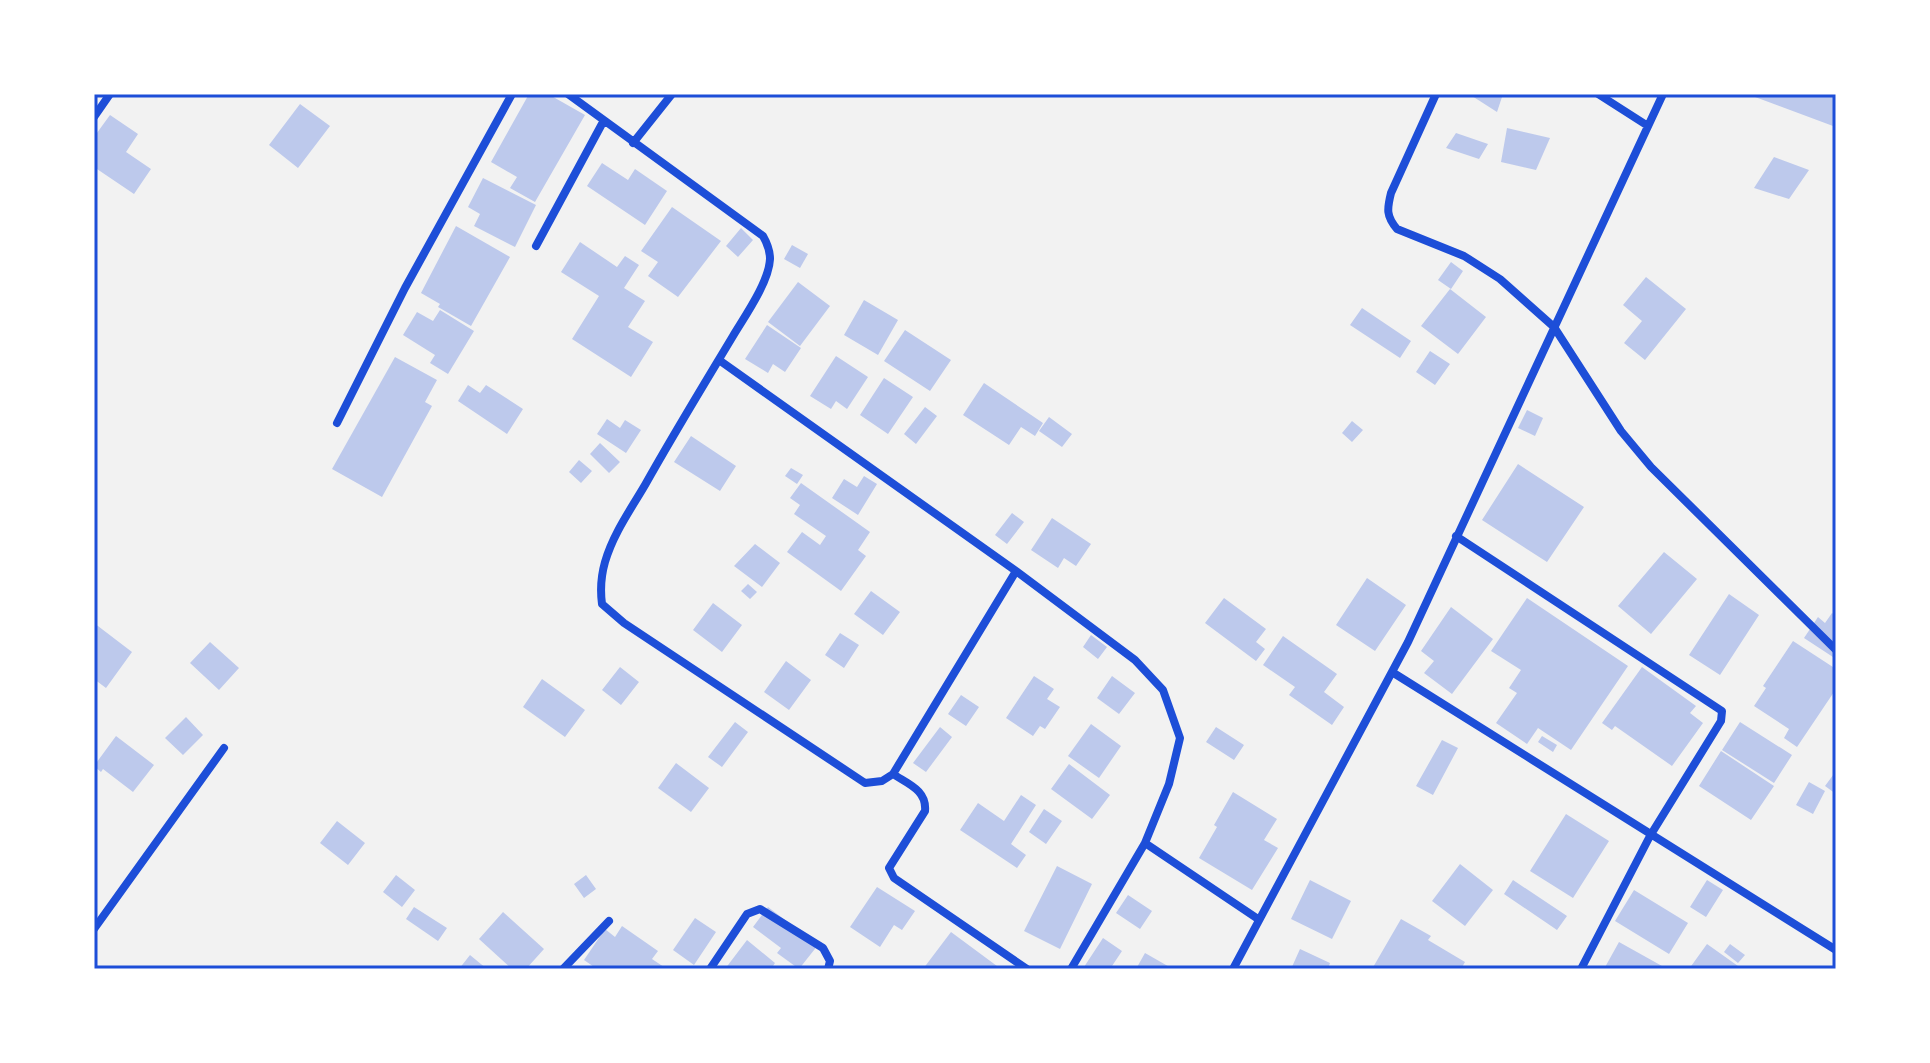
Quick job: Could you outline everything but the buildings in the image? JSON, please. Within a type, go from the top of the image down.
[{"type":"street","points":[[94,117],[110,94]]},
{"type":"street","points":[[337,423],[405,288],[512,94]]},
{"type":"street","points":[[568,94],[763,236],[770,260],[767,274],[719,360],[616,535],[605,560],[600,586],[602,604],[624,623],[865,783],[882,781],[893,774],[1016,571]]},
{"type":"street","points":[[633,143],[672,94]]},
{"type":"street","points":[[1436,94],[1391,193],[1387,209],[1389,220],[1397,229],[1464,256],[1500,279],[1554,327],[1621,431],[1651,467],[1836,650]]},
{"type":"street","points":[[1598,94],[1648,126]]},
{"type":"street","points":[[1233,969],[1392,672],[1663,94]]},
{"type":"street","points":[[536,246],[603,122]]},
{"type":"street","points":[[719,360],[1016,571],[1135,660],[1163,690],[1180,738],[1169,784],[1145,843],[1071,969]]},
{"type":"street","points":[[1456,536],[1722,711],[1721,721],[1650,836],[1581,969]]},
{"type":"street","points":[[1392,672],[1836,950]]},
{"type":"street","points":[[94,929],[224,748]]},
{"type":"street","points":[[893,774],[923,794],[925,803],[925,811],[889,868],[894,878],[1027,969]]},
{"type":"street","points":[[1145,843],[1258,919]]},
{"type":"street","points":[[710,969],[747,914],[760,909],[823,948],[830,961],[828,969]]},
{"type":"street","points":[[563,969],[609,921]]}]
